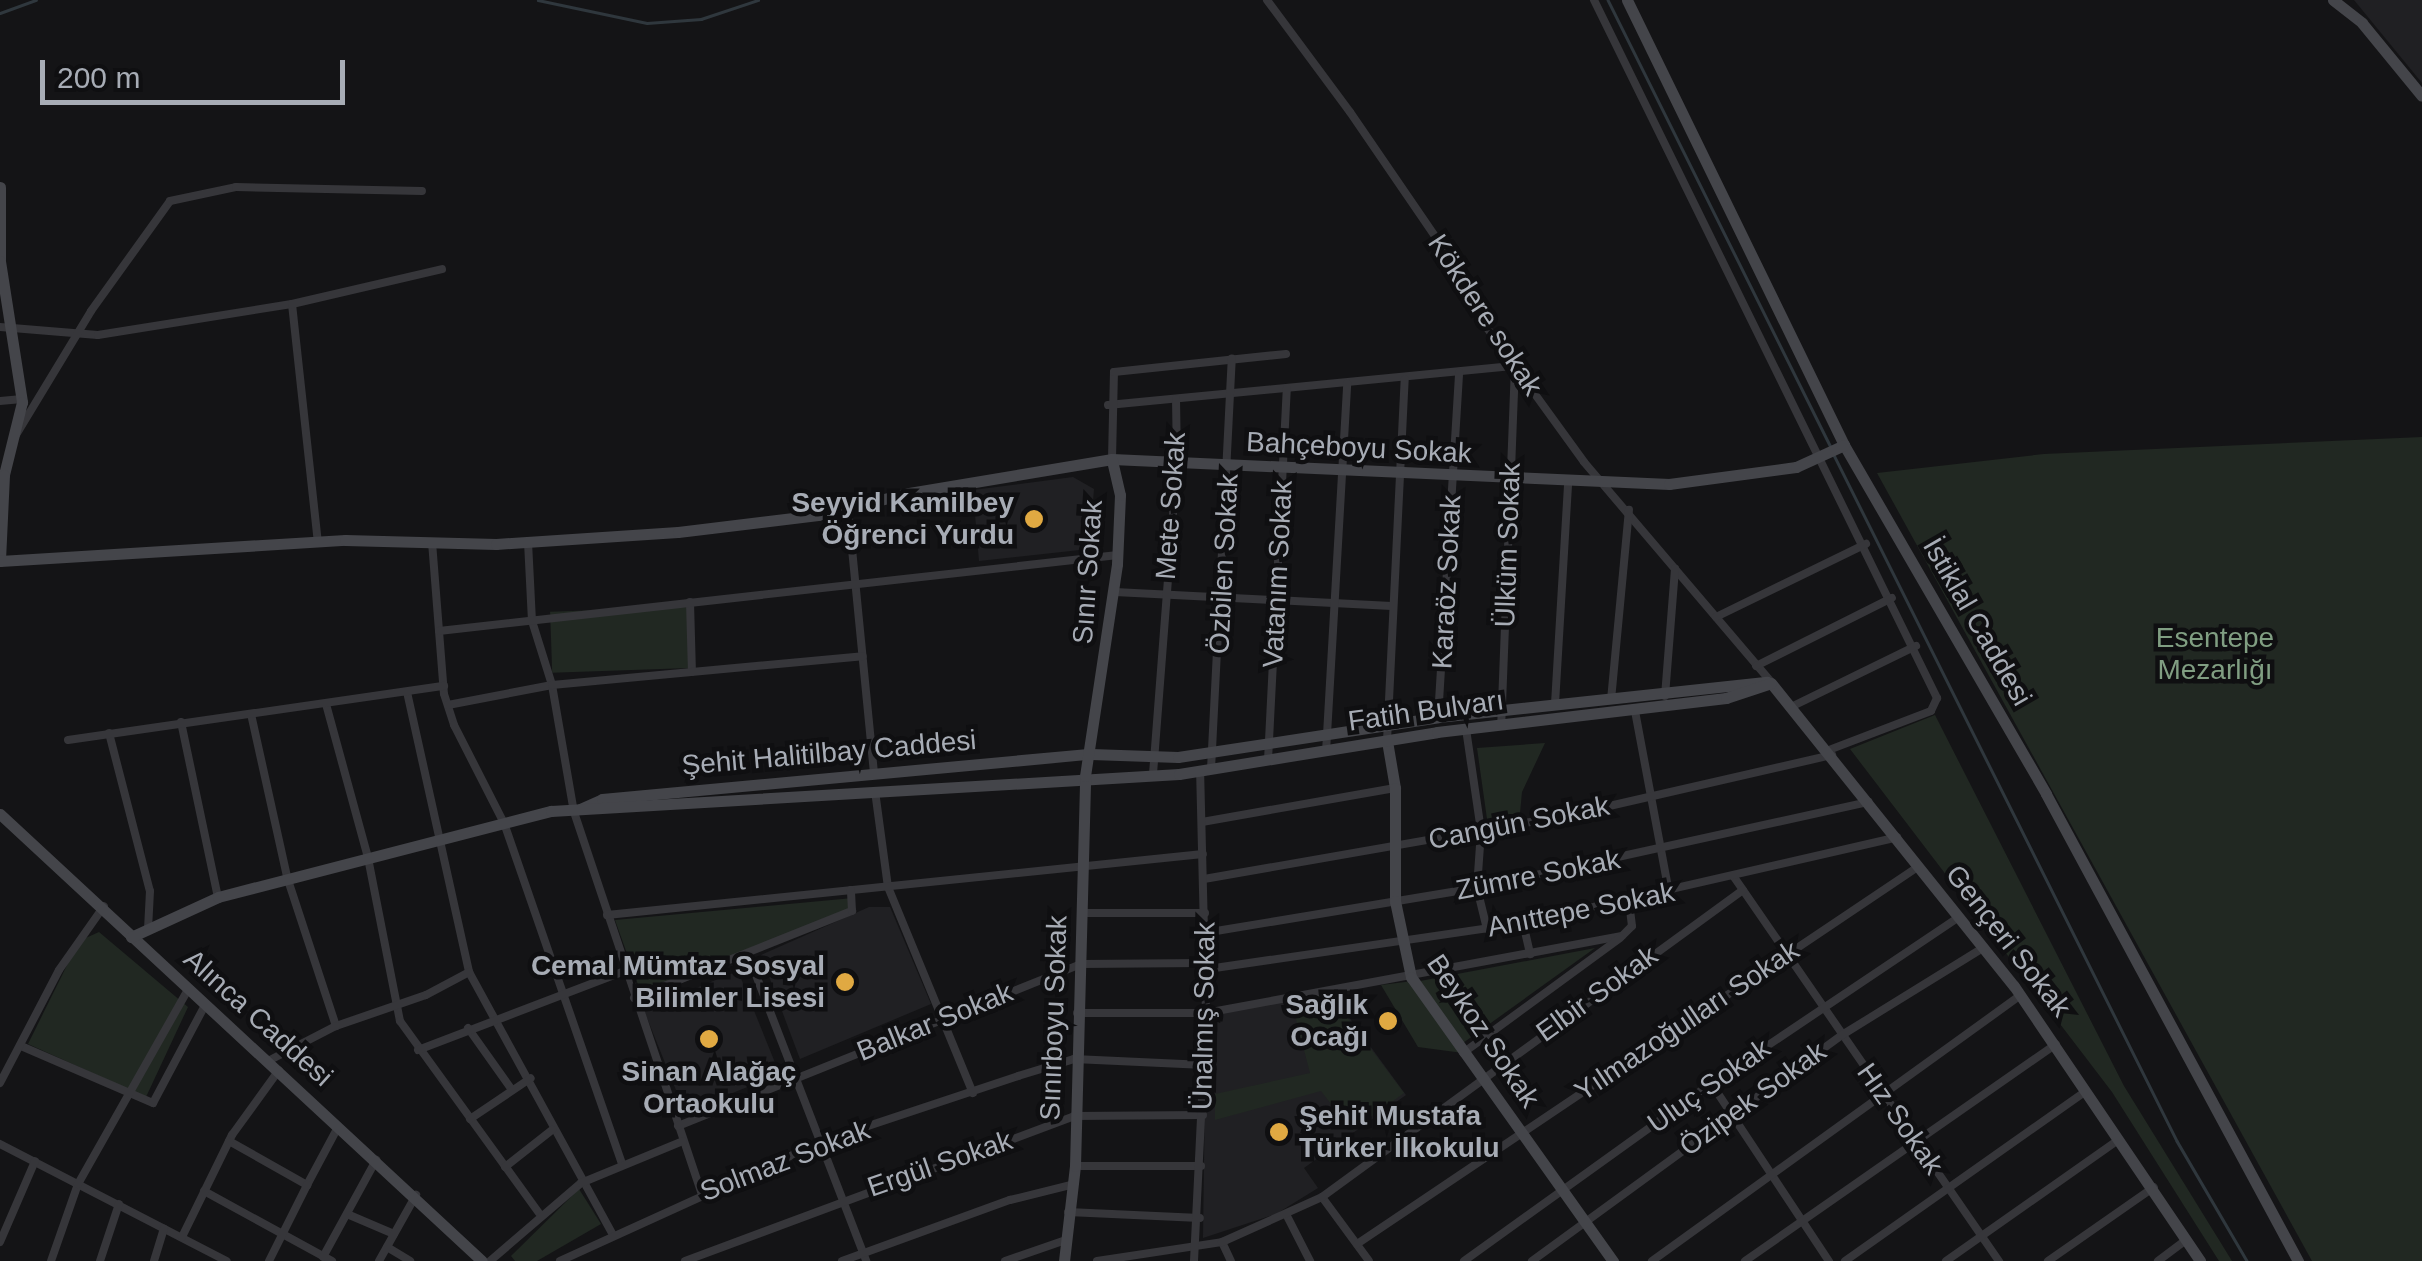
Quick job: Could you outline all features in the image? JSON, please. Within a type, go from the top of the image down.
[{"type":"street","name":"Kökdere sokak","points":[[1266,0],[1457,268],[1482,320],[1515,366],[1604,484],[1756,666]]},
{"type":"street","points":[[1594,0],[1916,646],[1792,706]]},
{"type":"street","name":"İstiklal Caddesi","points":[[1626,0],[1842,446],[2046,794],[2298,1261]]},
{"type":"street","points":[[2334,0],[2362,23],[2422,96]]},
{"type":"street","points":[[0,187],[5,327],[22,399],[2,480],[0,561]]},
{"type":"street","points":[[16,435],[170,201],[236,188],[422,191]]},
{"type":"street","points":[[5,327],[79,334],[292,304],[442,269]]},
{"type":"street","points":[[292,304],[318,542]]},
{"type":"street","points":[[1232,359],[1286,354]]},
{"type":"street","name":"Sınır Sokak","points":[[1085,776],[1118,555],[1120,495],[1112,460],[1108,405],[1114,372],[1232,359]]},
{"type":"street","name":"Özbilen Sokak","points":[[1206,769],[1212,752],[1232,359]]},
{"type":"street","name":"Mete Sokak","points":[[1153,774],[1177,462],[1176,399],[1515,366]]},
{"type":"street","name":"Ülküm Sokak","points":[[1501,725],[1515,366]]},
{"type":"street","name":"Karaöz Sokak","points":[[1437,732],[1458,373]]},
{"type":"street","points":[[1387,742],[1396,472],[1405,379]]},
{"type":"street","points":[[1326,752],[1346,384]]},
{"type":"street","name":"Vatanım Sokak","points":[[1268,760],[1287,388]]},
{"type":"street","points":[[0,401],[22,399]]},
{"type":"street","points":[[1108,405],[1176,399]]},
{"type":"street","name":"Bahçeboyu Sokak","points":[[0,561],[318,542],[528,542],[693,530],[848,508],[1112,460],[1604,484],[1701,480],[1796,468],[1842,446]]},
{"type":"street","points":[[1568,482],[1555,713],[1771,683]]},
{"type":"street","points":[[848,508],[874,774]]},
{"type":"street","points":[[1610,706],[1628,510]]},
{"type":"street","points":[[432,542],[448,705],[504,823],[622,1163]]},
{"type":"street","points":[[528,542],[532,621],[552,685],[574,812],[702,1194]]},
{"type":"street","points":[[1716,617],[1866,544]]},
{"type":"street","points":[[438,631],[1118,555]]},
{"type":"street","points":[[1665,699],[1675,568]]},
{"type":"street","points":[[1115,592],[1392,606]]},
{"type":"street","points":[[1756,666],[1892,598]]},
{"type":"street","points":[[690,602],[692,672]]},
{"type":"street","name":"Cangün Sokak","points":[[1204,879],[1398,847],[1650,798],[1830,752],[1938,705],[1916,646]]},
{"type":"street","points":[[448,705],[552,685],[863,656]]},
{"type":"street","name":"Gençeri Sokak","points":[[1756,666],[1830,752],[2021,996],[2088,1089],[2200,1261]]},
{"type":"street","points":[[68,740],[444,686]]},
{"type":"street","points":[[407,692],[436,842],[468,972],[498,1016],[531,1078],[552,1130],[612,1233]]},
{"type":"street","points":[[1610,706],[1635,710],[1665,699]]},
{"type":"street","points":[[326,704],[368,858],[398,1004],[418,1050],[539,1213]]},
{"type":"street","name":"Şehit Halitilbay Caddesi","points":[[574,812],[602,800],[1091,754],[1154,756],[1212,752],[1502,710],[1555,713]]},
{"type":"street","points":[[1635,710],[1668,893]]},
{"type":"street","name":"Fatih Bulvarı","points":[[1085,776],[1206,769],[1501,725],[1555,713]]},
{"type":"street","points":[[251,714],[288,877],[336,1026]]},
{"type":"street","points":[[181,722],[218,897]]},
{"type":"street","points":[[1466,729],[1482,831],[1477,888],[1488,928]]},
{"type":"street","points":[[109,732],[150,892],[148,927]]},
{"type":"street","name":"Beykoz Sokak","points":[[1387,742],[1395,788],[1396,900],[1411,977],[1613,1261]]},
{"type":"street","name":"Ünalmış Sokak","points":[[1194,1261],[1200,1218],[1205,1064],[1202,822],[1206,769]]},
{"type":"street","name":"Şehit Halitilbay Caddesi","points":[[131,936],[218,897],[504,823],[574,812],[1085,776]]},
{"type":"street","name":"Sınırboyu Sokak","points":[[1064,1261],[1074,1184],[1074,1059],[1085,870],[1085,776]]},
{"type":"street","points":[[1202,822],[1395,788]]},
{"type":"street","points":[[875,791],[888,887],[973,1093]]},
{"type":"street","name":"Zümre Sokak","points":[[1204,933],[1477,888],[1869,802]]},
{"type":"street","name":"Alınca Caddesi","points":[[0,814],[104,906],[204,1007],[377,1157],[482,1261]]},
{"type":"street","name":"Anıttepe Sokak","points":[[1202,967],[1523,924],[1896,837]]},
{"type":"street","points":[[607,915],[1085,870],[1203,854]]},
{"type":"street","name":"Yılmazoğulları Sokak","points":[[1357,1244],[1918,866]]},
{"type":"street","name":"Hız Sokak","points":[[1734,877],[2000,1261]]},
{"type":"street","points":[[634,998],[749,957],[852,912],[851,890]]},
{"type":"street","name":"Elbir Sokak","points":[[1097,1261],[1222,1242],[1322,1198],[1481,1078],[1744,890]]},
{"type":"street","points":[[1463,1053],[1622,936],[1632,926],[1630,902]]},
{"type":"street","points":[[0,1083],[59,970],[104,906]]},
{"type":"street","points":[[1082,913],[1205,913]]},
{"type":"street","name":"Uluç Sokak","points":[[1464,1261],[1711,1083],[1958,917]]},
{"type":"street","points":[[1523,924],[1530,954]]},
{"type":"street","points":[[1076,1013],[1206,1012],[1622,936]]},
{"type":"street","name":"Özipek Sokak","points":[[1532,1261],[1842,1036],[1982,948]]},
{"type":"street","points":[[749,957],[845,1198],[864,1257]]},
{"type":"street","name":"Balkar Sokak","points":[[678,1126],[1081,964],[1202,967]]},
{"type":"street","points":[[418,1050],[498,1016],[625,971]]},
{"type":"street","points":[[182,1237],[229,1141],[275,1065],[336,1026],[398,1004],[468,972]]},
{"type":"street","points":[[51,1261],[78,1184],[125,1091],[187,991]]},
{"type":"street","points":[[1652,1261],[2021,996]]},
{"type":"street","points":[[21,1046],[154,1103],[204,1007]]},
{"type":"street","points":[[468,1028],[512,1090]]},
{"type":"street","points":[[1745,1261],[2056,1044]]},
{"type":"street","points":[[1074,1059],[1205,1064]]},
{"type":"street","name":"Solmaz Sokak","points":[[560,1261],[612,1233],[822,1141],[1074,1059]]},
{"type":"street","points":[[470,1119],[531,1078]]},
{"type":"street","points":[[1711,1083],[1733,1113],[1768,1176],[1829,1261]]},
{"type":"street","points":[[1845,1261],[2088,1089]]},
{"type":"street","name":"Ergül Sokak","points":[[686,1261],[845,1198],[1074,1116],[1203,1115]]},
{"type":"street","points":[[270,1261],[340,1125]]},
{"type":"street","points":[[505,1167],[552,1130]]},
{"type":"street","points":[[1946,1261],[2121,1138]]},
{"type":"street","points":[[229,1141],[307,1185]]},
{"type":"street","points":[[490,1261],[539,1213],[581,1183],[683,1141]]},
{"type":"street","points":[[0,1144],[182,1237],[210,1257],[228,1261]]},
{"type":"street","points":[[204,1191],[328,1259],[377,1157]]},
{"type":"street","points":[[0,1242],[34,1162]]},
{"type":"street","points":[[1074,1166],[1201,1166]]},
{"type":"street","points":[[842,1261],[864,1257],[1074,1184]]},
{"type":"street","points":[[2048,1261],[2154,1187]]},
{"type":"street","points":[[379,1261],[416,1194]]},
{"type":"street","points":[[1322,1198],[1369,1261]]},
{"type":"street","points":[[100,1261],[118,1204]]},
{"type":"street","points":[[1068,1212],[1200,1218]]},
{"type":"street","points":[[347,1214],[394,1234]]},
{"type":"street","points":[[1287,1216],[1310,1261]]},
{"type":"street","points":[[154,1261],[164,1229]]},
{"type":"street","points":[[1005,1261],[1066,1240]]},
{"type":"street","points":[[2158,1261],[2186,1240]]},
{"type":"street","points":[[1222,1242],[1231,1261]]},
{"type":"street","points":[[387,1247],[410,1261]]},
{"type":"shaded area","points":[[2354,0],[2422,0],[2422,83]]},
{"type":"shaded area","name":"Seyyid Kamilbey Öğrenci Yurdu","points":[[1073,477],[1094,489],[1089,549],[979,561],[973,490]]},
{"type":"shaded area","name":"Cemal Mümtaz Sosyal Bilimler Lisesi","points":[[869,907],[890,907],[931,1004],[800,1059],[761,955]]},
{"type":"shaded area","name":"Sinan Alağaç Ortaokulu","points":[[738,971],[780,1074],[685,1112],[643,1009]]},
{"type":"shaded area","name":"Şehit Mustafa Türker İlkokulu","points":[[1329,990],[1406,1095],[1304,1168],[1318,1188],[1276,1214],[1203,1238],[1206,1013]]},
{"type":"green space","name":"Esentepe Mezarlığı","points":[[2422,437],[2422,1261],[2312,1261],[1877,473],[2044,454]]},
{"type":"green space","points":[[688,607],[690,668],[552,673],[550,612]]},
{"type":"green space","points":[[1935,715],[2124,1086],[2232,1261],[2219,1261],[2112,1092],[1850,749]]},
{"type":"green space","points":[[1545,743],[1522,792],[1520,813],[1487,819],[1477,748]]},
{"type":"green space","points":[[853,898],[853,912],[641,993],[615,920]]},
{"type":"green space","points":[[99,932],[188,1007],[146,1097],[28,1044],[79,941]]},
{"type":"green space","points":[[1595,948],[1463,1043],[1420,981]]},
{"type":"green space","points":[[1413,981],[1463,1053],[1418,1047],[1381,985]]},
{"type":"green space","points":[[1329,993],[1404,1093],[1352,1131],[1321,1091],[1215,1120],[1215,1094],[1310,1073],[1291,1000]]},
{"type":"green space","points":[[579,1189],[601,1224],[537,1261],[515,1261],[511,1256]]},
{"type":"waterway","points":[[0,13],[36,0]]},
{"type":"waterway","points":[[538,0],[647,23],[701,19],[758,0]]},
{"type":"waterway","points":[[1608,0],[1830,446]]},
{"type":"waterway","points":[[1833,453],[2177,1141],[2247,1261]]},
{"type":"place","name":"Seyyid Kamilbey Öğrenci Yurdu","points":[[1034,519]]},
{"type":"place","name":"Cemal Mümtaz Sosyal Bilimler Lisesi","points":[[845,982]]},
{"type":"place","name":"Sağlık Ocağı","points":[[1388,1021]]},
{"type":"place","name":"Sinan Alağaç Ortaokulu","points":[[709,1039]]},
{"type":"place","name":"Şehit Mustafa Türker İlkokulu","points":[[1279,1132]]}]
